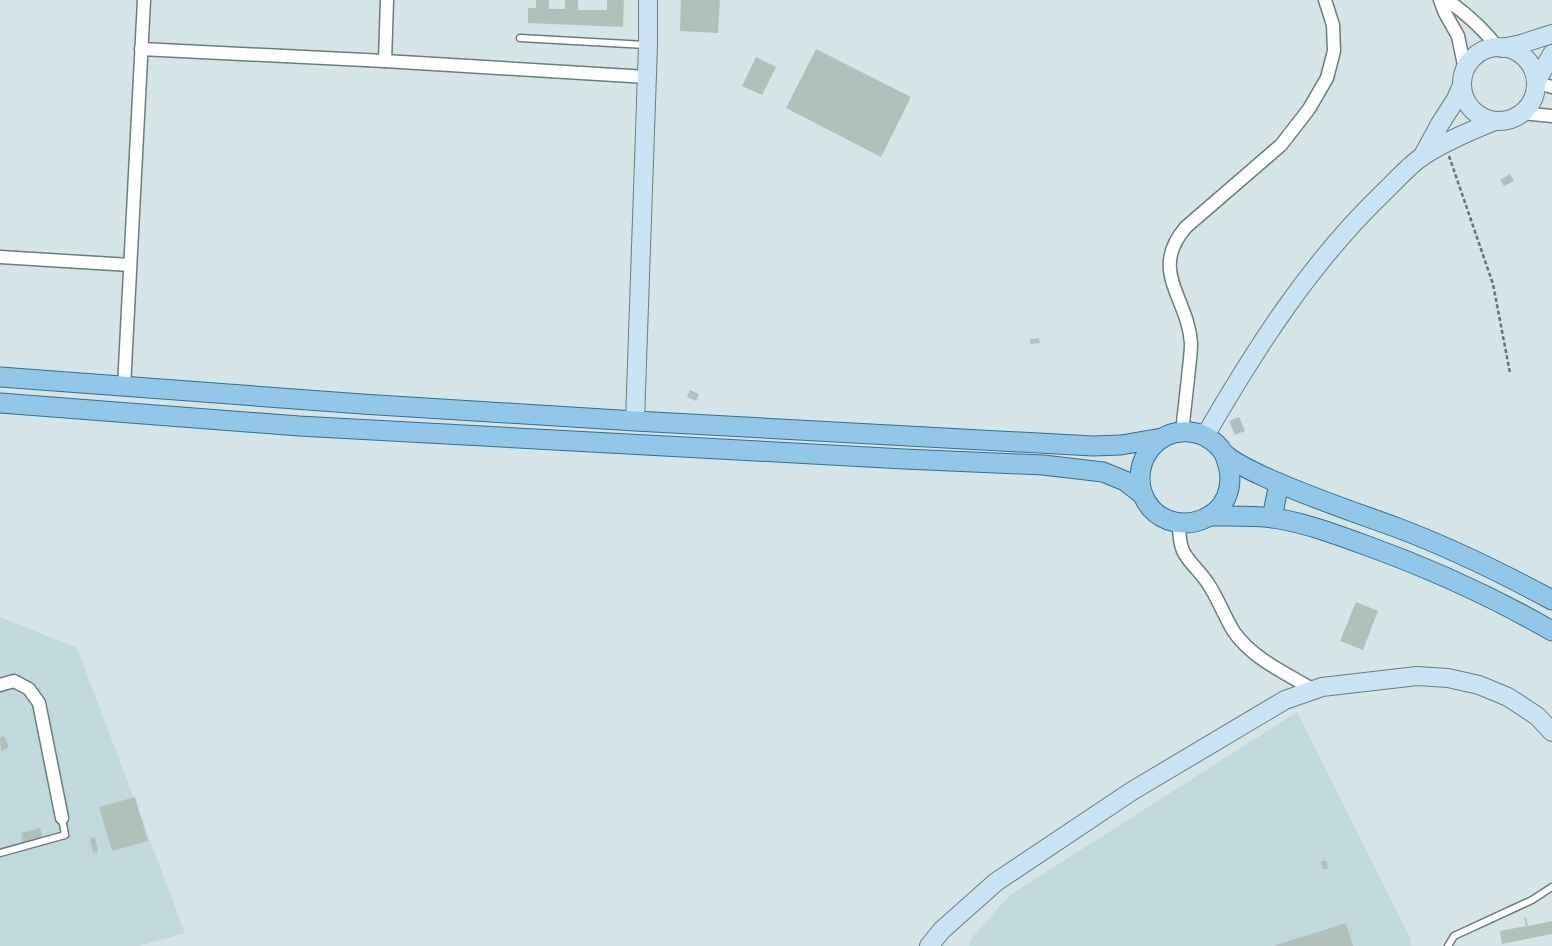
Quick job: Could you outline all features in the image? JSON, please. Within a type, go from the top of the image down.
[{"type":"main road","points":[[0,377],[635,421],[1092,446],[1120,445],[1162,438],[1175,433],[1194,432],[1205,436],[1217,444],[1230,466],[1231,478],[1225,500],[1218,509],[1199,521],[1179,522],[1170,520],[1154,510],[1143,495],[1119,478],[1091,470],[1043,465],[894,459],[309,427],[0,403]]},
{"type":"main road","points":[[1143,495],[1140,469],[1144,457],[1152,446],[1162,438]]},
{"type":"main road","points":[[1091,470],[1092,446]]},
{"type":"main road","points":[[1225,456],[1279,483],[1450,550],[1552,600]]},
{"type":"main road","points":[[1272,518],[1279,483]]},
{"type":"main road","points":[[1209,516],[1272,518],[1298,523],[1338,536],[1390,554],[1442,576],[1552,631]]},
{"type":"street","points":[[124,387],[144,0]]},
{"type":"street","points":[[385,61],[387,0]]},
{"type":"street","points":[[635,421],[648,0]]},
{"type":"street","points":[[1182,432],[1191,343],[1187,322],[1171,280],[1169,268],[1173,246],[1186,227],[1281,145],[1309,109],[1327,78],[1334,51],[1333,25],[1325,0]]},
{"type":"street","points":[[1440,0],[1458,36],[1466,100],[1481,117],[1495,121],[1510,120],[1522,113],[1541,84],[1552,54]]},
{"type":"street","points":[[1453,2],[1486,31],[1500,48],[1518,53],[1525,58],[1541,84]]},
{"type":"street","points":[[1421,157],[1464,78],[1468,64],[1486,50],[1522,44],[1552,34]]},
{"type":"street","points":[[141,49],[647,76]]},
{"type":"street","points":[[1522,113],[1552,116]]},
{"type":"street","points":[[1205,436],[1259,345],[1300,288],[1357,220],[1421,157],[1445,143],[1495,121]]},
{"type":"street","points":[[0,257],[130,264]]},
{"type":"street","points":[[1179,522],[1179,538],[1186,557],[1213,592],[1235,632],[1254,653],[1314,690]]},
{"type":"street","points":[[929,946],[942,930],[1004,876],[1148,781],[1284,700],[1322,687],[1417,676],[1448,678],[1479,684],[1508,697],[1537,716],[1552,732]]},
{"type":"street","points":[[0,685],[14,680],[29,689],[39,703],[62,818]]},
{"type":"lane","points":[[520,38],[648,45]]},
{"type":"lane","points":[[0,852],[65,835],[62,818]]},
{"type":"lane","points":[[1448,946],[1454,936],[1532,900],[1552,887]]},
{"type":"path","points":[[1445,143],[1493,284],[1510,373]]},
{"type":"shaded area","points":[[0,617],[77,648],[185,933],[139,946],[0,946]]},
{"type":"shaded area","points":[[1297,712],[1410,938],[1411,946],[969,946],[970,940],[1010,895]]},
{"type":"building","points":[[536,0],[549,0],[549,9],[565,9],[565,0],[578,0],[578,10],[607,10],[607,0],[624,0],[623,27],[528,23],[528,8],[536,8]]},
{"type":"building","points":[[681,0],[720,0],[718,33],[680,31]]},
{"type":"building","points":[[816,49],[911,97],[881,157],[786,108]]},
{"type":"building","points":[[756,57],[776,67],[762,95],[742,86]]},
{"type":"building","points":[[1510,174],[1514,181],[1504,186],[1500,180]]},
{"type":"building","points":[[1039,338],[1040,343],[1030,344],[1030,339]]},
{"type":"building","points":[[690,390],[699,394],[696,401],[687,397]]},
{"type":"building","points":[[1239,417],[1245,431],[1235,435],[1229,421]]},
{"type":"building","points":[[1356,602],[1378,611],[1363,650],[1340,641]]},
{"type":"building","points":[[4,736],[9,747],[1,751],[0,738]]},
{"type":"building","points":[[135,797],[148,841],[112,851],[99,807]]},
{"type":"building","points":[[40,828],[43,839],[23,844],[21,833]]},
{"type":"building","points":[[95,837],[98,852],[93,853],[90,838]]},
{"type":"building","points":[[1321,861],[1327,861],[1328,869],[1322,869]]},
{"type":"building","points":[[1524,917],[1526,917],[1528,926],[1552,921],[1552,934],[1502,944],[1500,931],[1526,926]]},
{"type":"building","points":[[1346,923],[1353,946],[1273,946]]}]
